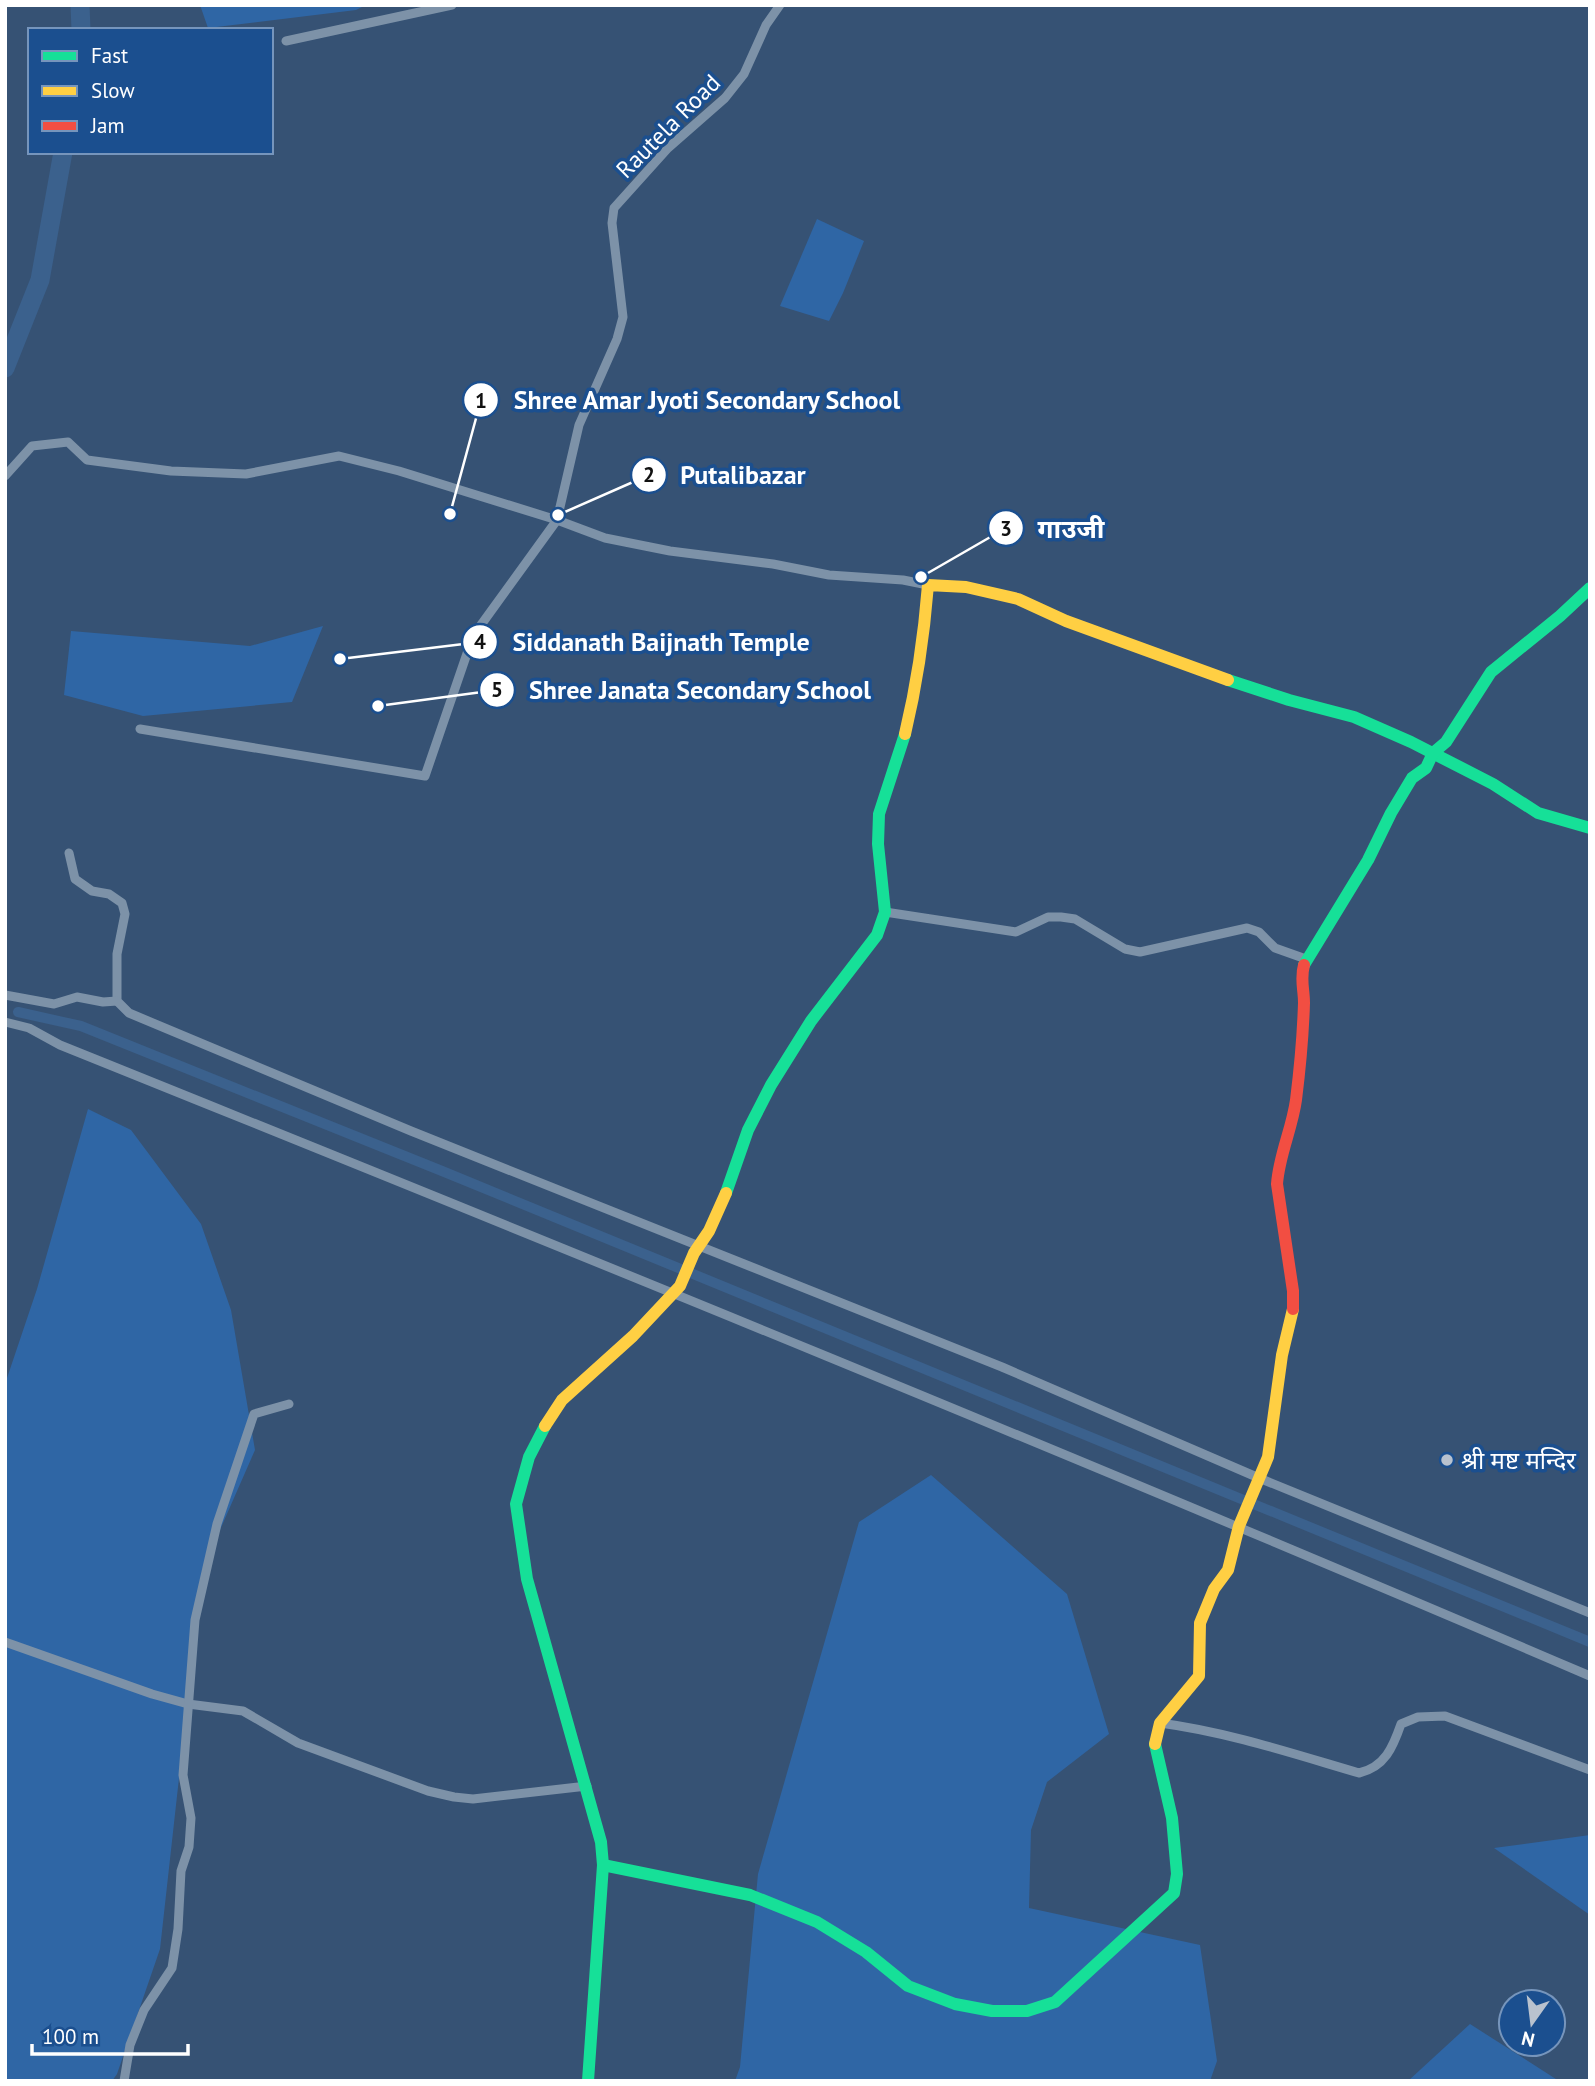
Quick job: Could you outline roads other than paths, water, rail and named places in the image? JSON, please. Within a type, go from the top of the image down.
[{"type":"street","points":[[286,41],[452,5]]},
{"type":"street","name":"Rautela Road","points":[[557,520],[579,425],[617,339],[623,317],[612,223],[614,208],[668,148],[725,98],[744,74],[766,25],[780,5]]},
{"type":"street","points":[[5,476],[32,446],[68,442],[87,460],[171,471],[246,474],[339,456],[399,471],[557,520],[605,538],[670,551],[773,564],[828,575],[966,587],[1018,599],[1066,621],[1217,676],[1354,718],[1433,753],[1493,784],[1538,813],[1590,828]]},
{"type":"street","points":[[140,729],[425,776],[473,636],[557,520]]},
{"type":"street","points":[[588,2081],[603,1865],[601,1842],[527,1579],[516,1504],[520,1483],[546,1423],[562,1400],[634,1336],[677,1290],[696,1249],[709,1231],[731,1181],[748,1130],[771,1085],[811,1021],[877,935],[885,912],[878,844],[879,814],[902,749],[916,688],[928,584]]},
{"type":"street","points":[[603,1865],[750,1895],[817,1922],[866,1951],[908,1986],[955,2004],[992,2011],[1027,2011],[1055,2002],[1174,1893],[1177,1874],[1172,1818],[1154,1747],[1160,1723],[1199,1676],[1200,1623],[1214,1589],[1228,1570],[1241,1523],[1272,1439],[1282,1355],[1293,1314],[1293,1291],[1284,1241],[1278,1166],[1291,1127],[1296,1098],[1304,1000],[1301,976],[1306,959],[1368,860],[1412,778],[1426,768],[1433,753],[1446,742],[1491,672],[1590,588]]},
{"type":"street","points":[[69,853],[75,879],[93,891],[108,894],[122,903],[125,914],[117,954],[117,1001]]},
{"type":"street","points":[[885,912],[1016,932],[1048,917],[1074,919],[1125,949],[1140,952],[1247,928],[1259,932],[1275,948],[1306,959]]},
{"type":"street","points":[[5,995],[54,1004],[78,996],[103,1002],[117,1001],[130,1013],[411,1131],[696,1249],[1002,1367],[1258,1481],[1590,1613]]},
{"type":"street","points":[[5,1021],[29,1028],[60,1045],[677,1290],[1241,1523],[1590,1676]]},
{"type":"street","points":[[124,2081],[130,2045],[144,2010],[172,1968],[178,1929],[181,1871],[189,1847],[191,1818],[184,1775],[195,1620],[217,1524],[254,1414],[289,1404]]},
{"type":"street","points":[[5,1642],[152,1694],[188,1704],[243,1711],[298,1743],[428,1791],[454,1797],[486,1797],[587,1786]]},
{"type":"street","points":[[1160,1723],[1269,1746],[1359,1773],[1373,1770],[1383,1761],[1401,1724],[1418,1717],[1445,1716],[1590,1770]]},
{"type":"waterway","points":[[80,5],[81,28]]},
{"type":"waterway","points":[[5,368],[40,280],[63,154]]},
{"type":"waterway","points":[[18,1012],[81,1026],[442,1171],[1590,1642]]},
{"type":"place","name":"Shree Amar Jyoti Secondary School","points":[[450,514]]},
{"type":"place","name":"Putalibazar","points":[[558,515]]},
{"type":"place","name":"गाउजी","points":[[921,577]]},
{"type":"place","name":"Siddanath Baijnath Temple","points":[[340,659]]},
{"type":"place","name":"Shree Janata Secondary School","points":[[378,706]]},
{"type":"place","name":"श्री मष्ट मन्दिर","points":[[1447,1460]]}]
